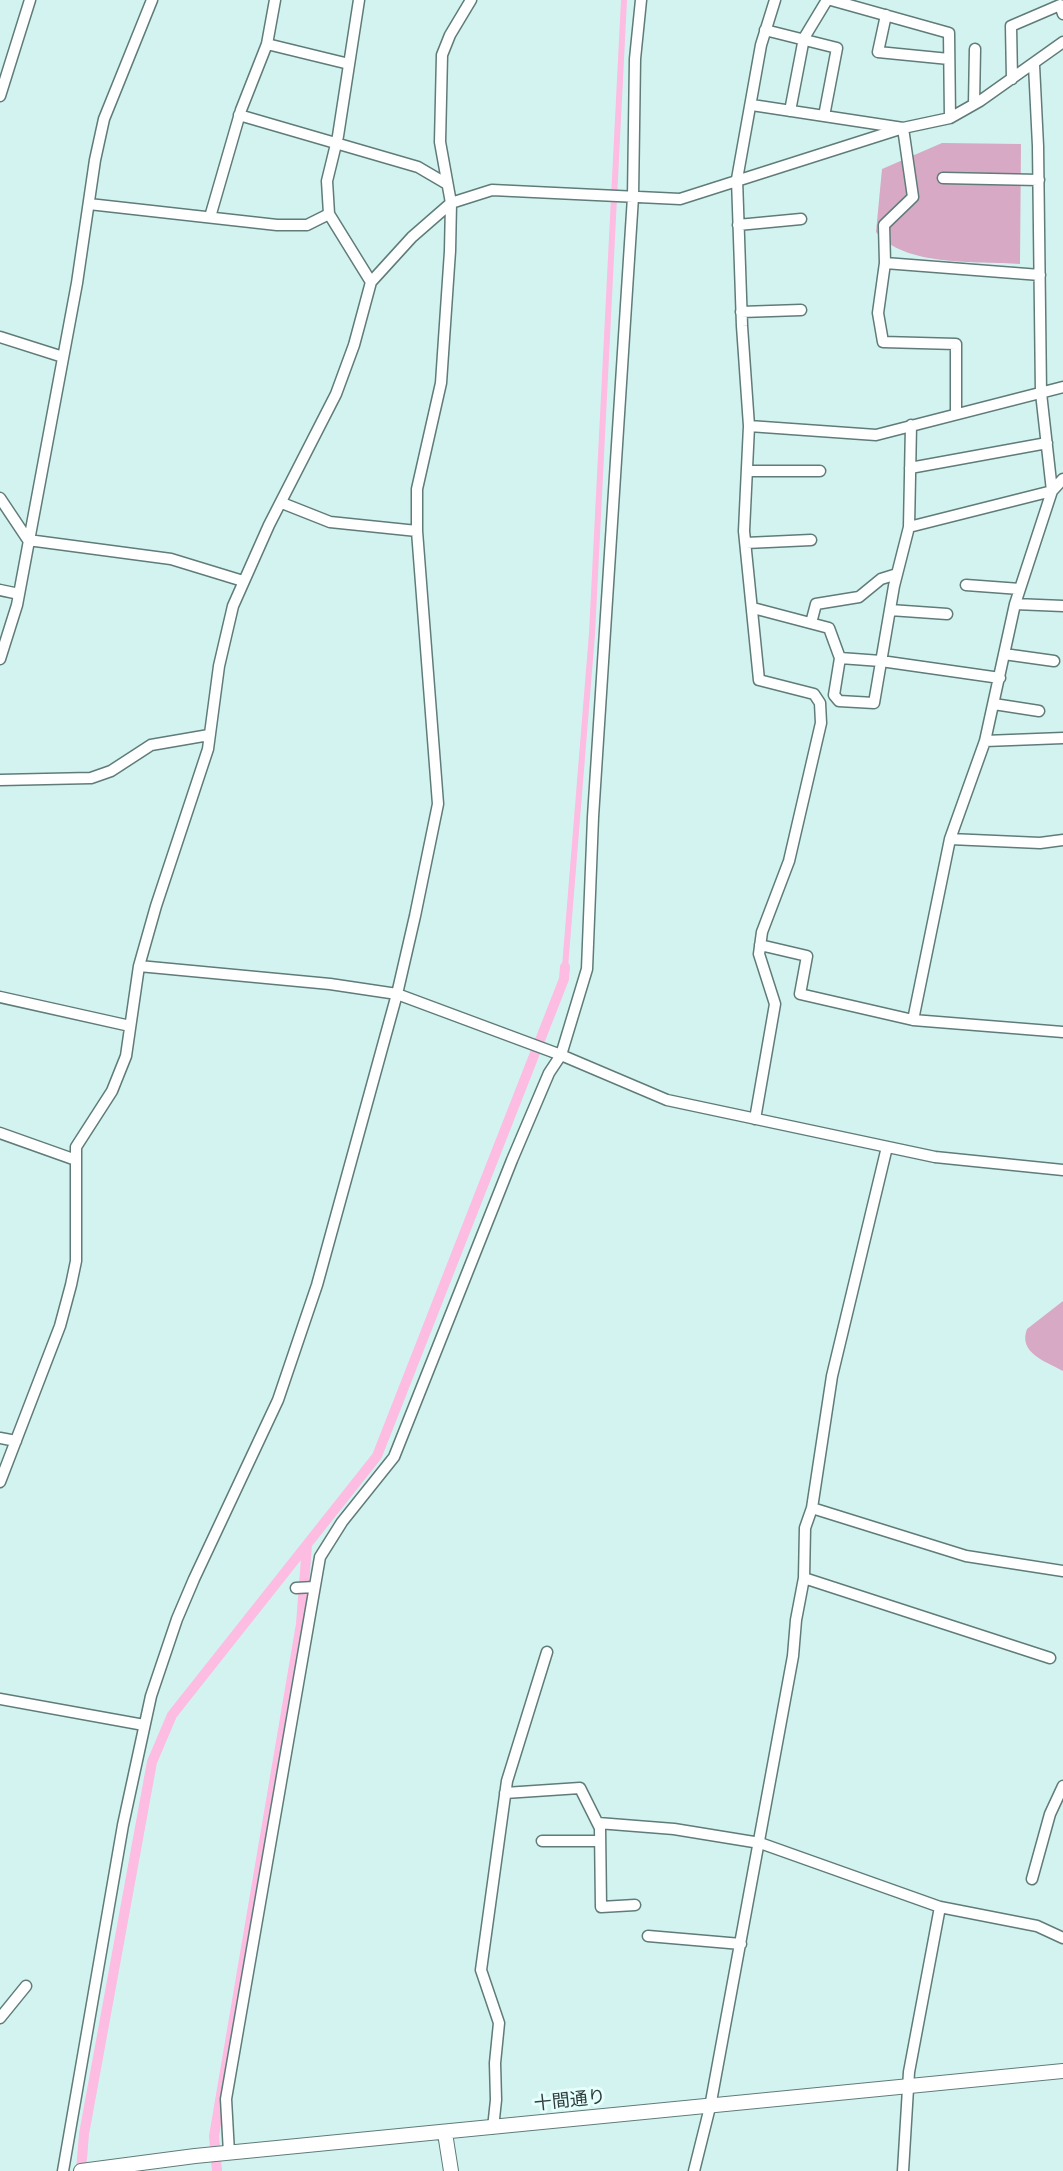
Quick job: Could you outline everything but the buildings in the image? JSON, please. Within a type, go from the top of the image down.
[{"type":"street","points":[[0,96],[30,0]]},
{"type":"street","points":[[0,659],[19,594],[104,119],[152,0]]},
{"type":"street","points":[[210,217],[239,115],[267,44],[274,0]]},
{"type":"street","points":[[359,0],[336,141],[327,181],[329,214],[371,282]]},
{"type":"street","points":[[63,2171],[121,1836],[144,1725],[177,1619],[278,1400],[317,1285],[397,994],[438,804],[417,531],[417,489],[441,382],[451,203],[440,142],[442,55],[450,35],[471,0]]},
{"type":"street","points":[[226,2153],[226,2099],[320,1557],[342,1522],[394,1457],[512,1160],[549,1073],[561,1055],[586,969],[593,817],[633,197],[635,59],[640,0]]},
{"type":"street","points":[[755,1119],[774,1004],[759,954],[762,932],[789,861],[821,723],[820,703],[814,694],[759,680],[746,543],[749,426],[741,312],[737,179],[765,30],[775,0]]},
{"type":"street","points":[[790,111],[804,41],[829,0],[949,33],[950,118]]},
{"type":"street","points":[[1012,79],[1011,26],[1060,5],[1063,14]]},
{"type":"street","points":[[886,15],[878,52],[949,59]]},
{"type":"street","points":[[765,30],[837,48],[824,116]]},
{"type":"street","points":[[0,1482],[60,1326],[71,1285],[76,1261],[76,1160],[79,1140],[115,1082],[126,1056],[139,966],[156,906],[208,749],[219,666],[233,606],[269,525],[336,394],[354,345],[371,282],[412,237],[451,203],[492,190],[680,199],[903,128],[950,118],[1034,65],[1063,42]]},
{"type":"street","points":[[267,44],[349,64]]},
{"type":"street","points":[[974,104],[975,49]]},
{"type":"street","points":[[913,1020],[950,839],[985,741],[1015,604],[1052,491],[1041,393],[1039,180],[1034,65]]},
{"type":"street","points":[[752,105],[903,128]]},
{"type":"street","points":[[239,115],[336,141],[418,167],[447,184]]},
{"type":"street","points":[[903,128],[913,197],[884,225],[885,263],[878,313],[883,342],[956,344],[956,414]]},
{"type":"street","points":[[943,178],[1039,180]]},
{"type":"street","points":[[88,204],[277,225],[307,225],[329,214]]},
{"type":"street","points":[[738,225],[801,219]]},
{"type":"street","points":[[885,263],[1040,275]]},
{"type":"street","points":[[741,312],[801,310]]},
{"type":"street","points":[[0,337],[63,357]]},
{"type":"street","points":[[749,426],[876,435],[1063,387]]},
{"type":"street","points":[[753,608],[829,628],[840,658],[834,695],[839,701],[874,703],[897,574],[909,527],[911,425]]},
{"type":"street","points":[[910,468],[1047,443]]},
{"type":"street","points":[[747,471],[820,471]]},
{"type":"street","points":[[909,527],[1052,491],[1063,479]]},
{"type":"street","points":[[0,498],[28,540],[171,559],[243,581]]},
{"type":"street","points":[[282,503],[330,522],[417,531]]},
{"type":"street","points":[[746,543],[810,540]]},
{"type":"street","points":[[811,623],[816,604],[859,597],[881,579],[897,574]]},
{"type":"street","points":[[966,585],[1020,589]]},
{"type":"street","points":[[0,590],[19,594]]},
{"type":"street","points":[[1015,604],[1063,606]]},
{"type":"street","points":[[890,610],[947,614]]},
{"type":"street","points":[[1004,654],[1054,662]]},
{"type":"street","points":[[840,658],[882,661],[1000,678]]},
{"type":"street","points":[[994,704],[1039,711]]},
{"type":"street","points":[[0,780],[92,778],[111,771],[152,745],[209,735]]},
{"type":"street","points":[[985,741],[1063,738]]},
{"type":"street","points":[[950,839],[1041,843],[1063,840]]},
{"type":"street","points":[[760,945],[807,956],[800,994],[913,1020],[1063,1032]]},
{"type":"street","points":[[139,966],[330,984],[397,994],[561,1055],[667,1100],[935,1157],[1063,1170]]},
{"type":"street","points":[[0,996],[130,1026]]},
{"type":"street","points":[[0,1133],[76,1160]]},
{"type":"street","points":[[697,2170],[760,1843],[804,1578],[805,1528],[812,1508],[832,1376],[887,1148]]},
{"type":"street","points":[[0,1438],[16,1441]]},
{"type":"street","points":[[812,1508],[966,1556],[1063,1571]]},
{"type":"street","points":[[804,1578],[1050,1658]]},
{"type":"street","points":[[296,1588],[314,1587]]},
{"type":"street","points":[[493,2128],[499,2023],[481,1970],[505,1793],[547,1652]]},
{"type":"street","points":[[0,1699],[144,1725]]},
{"type":"street","points":[[1032,1879],[1050,1814],[1063,1786]]},
{"type":"street","points":[[505,1793],[580,1788],[598,1823],[600,1907],[635,1905]]},
{"type":"street","points":[[598,1823],[674,1829],[760,1843],[940,1907],[1037,1926],[1063,1938]]},
{"type":"street","points":[[542,1841],[600,1841]]},
{"type":"street","points":[[903,2171],[907,2087],[940,1907]]},
{"type":"street","points":[[648,1936],[741,1944]]},
{"type":"street","points":[[0,2018],[26,1986]]},
{"type":"street","name":"十間通り","points":[[87,2170],[226,2153],[1063,2071]]},
{"type":"street","points":[[446,2133],[451,2171]]},
{"type":"shaded area","points":[[621,0],[627,0],[595,634],[567,980],[561,979],[589,633]]},
{"type":"shaded area","points":[[942,143],[1021,144],[1020,264],[963,262],[923,257],[888,243],[876,232],[882,169]]},
{"type":"shaded area","points":[[1063,1301],[1063,1371],[1035,1355],[1026,1344],[1025,1337],[1027,1329]]},
{"type":"waterway","points":[[81,2171],[84,2134],[152,1762],[172,1715],[377,1456],[564,979],[565,967]]},
{"type":"waterway","points":[[217,2171],[214,2136],[301,1624],[307,1545]]}]
